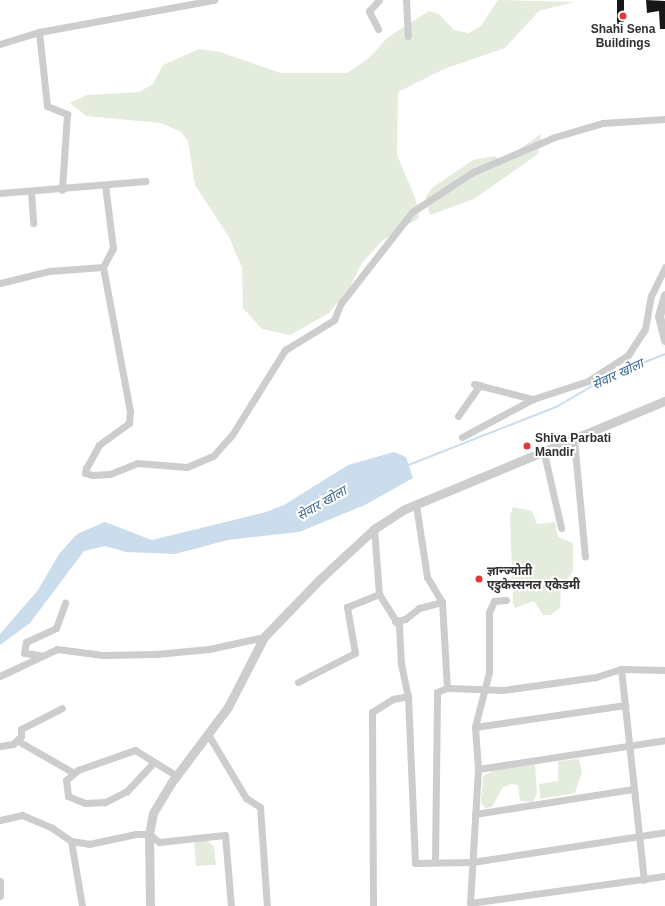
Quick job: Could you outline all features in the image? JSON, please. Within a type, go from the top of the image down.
[{"type":"street","points":[[0,44],[39,32],[214,0]]},
{"type":"street","points":[[378,29],[369,11],[379,0]]},
{"type":"street","points":[[406,0],[408,36]]},
{"type":"street","points":[[39,32],[47,106],[67,114],[62,190]]},
{"type":"street","points":[[105,185],[113,248],[103,267],[130,411],[129,423],[100,445],[85,473],[110,474],[137,463],[198,465],[213,456],[232,435],[285,350],[334,320],[341,303],[412,212],[473,172],[554,137],[603,123],[665,119]]},
{"type":"street","points":[[0,194],[62,190],[146,181]]},
{"type":"street","points":[[31,191],[33,223]]},
{"type":"street","points":[[0,283],[49,271],[103,267]]},
{"type":"street","points":[[462,437],[533,399],[581,385],[628,355],[645,329],[651,296],[665,267]]},
{"type":"street","points":[[665,295],[659,316],[665,340]]},
{"type":"street","points":[[458,416],[477,384],[533,399]]},
{"type":"street","points":[[150,906],[149,834],[153,813],[177,776],[209,736],[264,636],[374,529],[416,505],[544,453],[665,401]]},
{"type":"street","points":[[574,440],[585,556]]},
{"type":"street","points":[[544,453],[561,528]]},
{"type":"street","points":[[416,505],[427,577],[442,602],[447,688]]},
{"type":"street","points":[[374,529],[379,594],[399,626],[401,664],[408,696],[415,863],[435,861],[472,862],[665,832]]},
{"type":"street","points":[[298,682],[355,652],[347,607],[351,602],[379,594]]},
{"type":"street","points":[[506,600],[494,601],[489,612],[489,672],[475,726],[478,769],[470,903],[665,876]]},
{"type":"street","points":[[395,621],[405,619],[419,608],[442,602]]},
{"type":"street","points":[[41,655],[26,653],[23,648],[29,639],[56,628],[65,603]]},
{"type":"street","points":[[0,676],[41,655],[57,649],[103,655],[156,654],[209,649],[264,636]]},
{"type":"street","points":[[621,669],[632,789],[644,880]]},
{"type":"street","points":[[435,861],[437,692],[447,688],[484,691],[596,677],[621,669],[665,670]]},
{"type":"street","points":[[373,906],[372,712],[393,699],[408,696]]},
{"type":"street","points":[[475,726],[625,705]]},
{"type":"street","points":[[18,740],[21,728],[62,708]]},
{"type":"street","points":[[209,736],[246,798],[260,807],[267,906]]},
{"type":"street","points":[[0,746],[18,740],[74,773]]},
{"type":"street","points":[[478,769],[665,740]]},
{"type":"street","points":[[154,762],[127,791],[105,802],[85,803],[68,796],[66,780],[74,773],[135,750],[177,776]]},
{"type":"street","points":[[475,814],[632,789]]},
{"type":"street","points":[[0,820],[22,815],[52,828],[71,841],[89,844],[149,834],[159,842],[225,835],[231,906]]},
{"type":"street","points":[[71,841],[82,906]]},
{"type":"street","points":[[0,881],[0,896]]},
{"type":"shaded area","points":[[498,0],[574,2],[539,11],[505,48],[444,69],[398,92],[397,155],[416,200],[419,218],[382,241],[362,263],[350,287],[329,313],[290,335],[262,329],[243,308],[242,268],[229,237],[195,185],[188,141],[181,132],[161,123],[86,116],[70,103],[87,95],[139,92],[153,84],[163,65],[199,49],[220,52],[281,73],[347,73],[369,58],[388,37],[429,11],[439,14],[454,30],[468,33],[481,26]]},
{"type":"shaded area","points":[[541,134],[538,154],[474,199],[430,215],[425,198],[432,188],[473,160],[495,156],[502,162]]},
{"type":"shaded area","points":[[513,507],[532,511],[537,524],[555,522],[558,537],[573,543],[573,571],[561,588],[560,608],[551,615],[543,615],[534,601],[515,608],[513,603],[510,515]]},
{"type":"shaded area","points":[[579,759],[582,772],[575,793],[540,799],[539,784],[558,781],[558,761]]},
{"type":"shaded area","points":[[535,764],[537,793],[533,802],[520,801],[518,785],[512,784],[503,787],[492,807],[485,808],[481,803],[483,776],[496,769]]},
{"type":"shaded area","points":[[194,841],[208,841],[214,847],[216,865],[196,866]]},
{"type":"water","points":[[394,452],[406,457],[413,478],[365,505],[299,532],[228,540],[175,554],[126,552],[105,546],[84,551],[30,623],[0,645],[0,634],[38,590],[59,554],[77,534],[105,522],[152,540],[266,512],[284,505],[348,465]]},
{"type":"building","name":"Shahi Sena Buildings","points":[[617,0],[624,0],[624,34],[617,34]]},
{"type":"building","points":[[646,0],[665,1],[665,29],[660,29],[659,11],[647,13]]},
{"type":"waterway","name":"सेवार खोला","points":[[406,466],[558,406],[609,376],[665,354]]},
{"type":"place","name":"Shahi Sena Buildings","points":[[623,16]]},
{"type":"place","name":"Shiva Parbati Mandir","points":[[527,446]]},
{"type":"place","name":"ज्ञान्ज्योती एडुकेस्सनल एकेडमी","points":[[479,579]]}]
